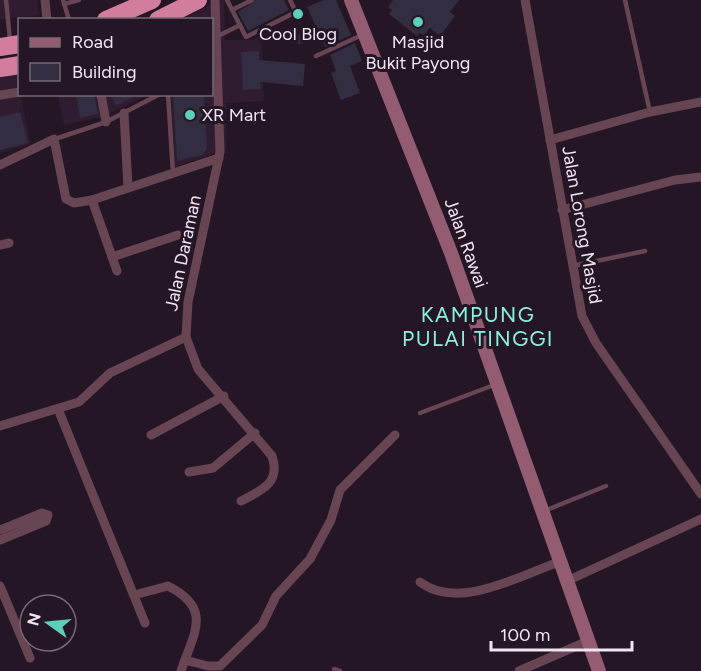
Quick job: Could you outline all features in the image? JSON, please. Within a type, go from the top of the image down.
[{"type":"highway","points":[[162,18],[198,0]]},
{"type":"highway","points":[[110,18],[142,2]]},
{"type":"highway","points":[[0,68],[18,65]]},
{"type":"main road","name":"Jalan Rawai","points":[[351,0],[447,242],[599,671]]},
{"type":"street","points":[[45,0],[47,18]]},
{"type":"street","name":"Jalan Daraman","points":[[212,18],[214,0]]},
{"type":"street","name":"Jalan Lorong Masjid","points":[[525,0],[579,306],[591,335],[701,494]]},
{"type":"street","name":"Jalan Daraman","points":[[213,23],[216,37],[219,158],[188,302],[186,337],[198,369],[224,396],[272,456],[275,473],[269,486],[241,501]]},
{"type":"street","points":[[0,95],[18,92]]},
{"type":"street","points":[[101,96],[106,122]]},
{"type":"street","points":[[550,140],[650,112],[701,102]]},
{"type":"street","points":[[124,113],[128,188]]},
{"type":"street","points":[[0,165],[54,139],[66,200],[74,203],[92,200],[219,158]]},
{"type":"street","points":[[562,210],[675,180],[701,177]]},
{"type":"street","points":[[92,200],[117,271]]},
{"type":"street","points":[[112,257],[178,235]]},
{"type":"street","points":[[0,426],[58,409],[84,398],[110,373],[186,337]]},
{"type":"street","points":[[151,435],[224,396]]},
{"type":"street","points":[[58,409],[145,623]]},
{"type":"street","points":[[189,472],[213,468],[255,433]]},
{"type":"street","points":[[185,660],[208,666],[220,666],[262,625],[276,596],[319,546],[331,520],[340,490],[395,435]]},
{"type":"street","points":[[0,530],[42,513],[48,514],[46,521],[0,540]]},
{"type":"street","points":[[567,581],[701,519]]},
{"type":"street","points":[[420,582],[436,592],[461,595],[559,562]]},
{"type":"street","points":[[0,586],[30,658]]},
{"type":"street","points":[[134,595],[168,586],[190,602],[198,621],[197,632],[181,671]]},
{"type":"street","points":[[519,671],[588,640]]},
{"type":"lane","points":[[6,0],[10,46]]},
{"type":"lane","points":[[68,18],[64,2],[79,0]]},
{"type":"lane","points":[[227,0],[246,37],[296,12],[290,0]]},
{"type":"lane","points":[[232,10],[252,0]]},
{"type":"lane","points":[[625,0],[650,112]]},
{"type":"lane","points":[[216,37],[240,26]]},
{"type":"lane","points":[[316,56],[365,34]]},
{"type":"lane","points":[[54,139],[106,122],[156,96]]},
{"type":"lane","points":[[168,96],[173,173]]},
{"type":"lane","points":[[572,266],[645,251]]},
{"type":"lane","points":[[420,413],[496,384]]},
{"type":"lane","points":[[541,512],[606,486]]},
{"type":"shaded area","points":[[0,0],[37,0],[39,15],[0,19]]},
{"type":"shaded area","points":[[224,0],[225,40],[253,40],[261,35],[264,101],[226,103],[226,150],[174,167],[171,96],[213,96],[213,18],[185,18]]},
{"type":"shaded area","points":[[18,73],[18,96],[20,96],[31,144],[0,153],[0,77]]},
{"type":"shaded area","points":[[58,96],[145,96],[102,117],[64,125]]},
{"type":"building","points":[[256,0],[284,0],[289,10],[248,31],[238,12]]},
{"type":"building","points":[[324,0],[336,0],[351,35],[325,47],[307,7]]},
{"type":"building","points":[[393,0],[459,0],[450,12],[455,16],[440,36],[430,28],[424,35],[420,33],[417,36],[389,14],[392,10],[388,7]]},
{"type":"building","points":[[287,34],[304,35],[303,44],[287,42]]},
{"type":"building","points":[[355,43],[362,61],[350,66],[360,93],[341,100],[331,73],[336,71],[330,55]]},
{"type":"building","points":[[259,51],[259,60],[305,64],[303,86],[260,82],[261,89],[243,90],[241,52]]},
{"type":"building","points":[[76,96],[94,96],[98,114],[80,118]]},
{"type":"building","points":[[111,96],[134,96],[116,106]]},
{"type":"building","points":[[173,96],[204,96],[207,149],[202,155],[177,161]]},
{"type":"building","points":[[20,112],[28,143],[0,150],[0,117]]},
{"type":"place","name":"Cool Blog","points":[[298,14]]},
{"type":"place","name":"Masjid Bukit Payong","points":[[418,22]]},
{"type":"place","name":"XR Mart","points":[[190,115]]},
{"type":"district","name":"KAMPUNG PULAI TINGGI","points":[[478,326]]}]
